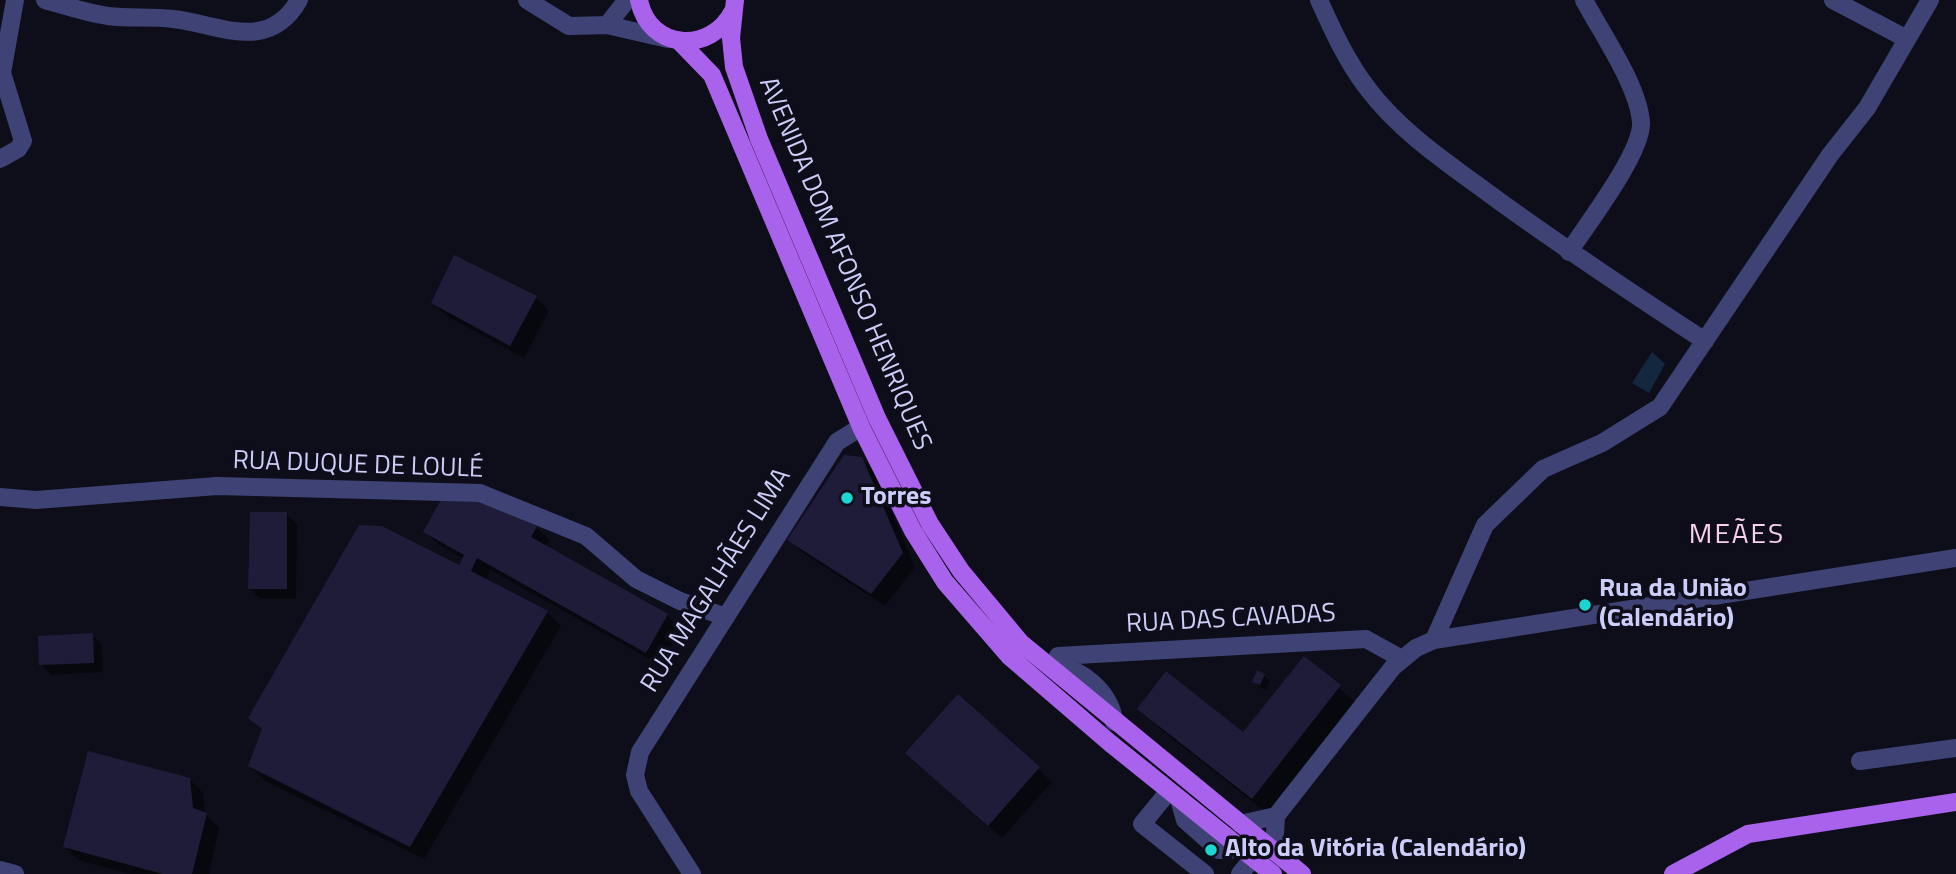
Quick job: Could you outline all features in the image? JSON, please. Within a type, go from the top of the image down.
[{"type":"main road","name":"AVENIDA DOM AFONSO HENRIQUES","points":[[639,0],[652,28],[676,41],[712,75],[861,427],[913,531],[945,582],[974,619],[1010,657],[1273,874]]},
{"type":"main road","name":"AVENIDA DOM AFONSO HENRIQUES","points":[[676,41],[697,41],[713,35],[727,23],[735,4]]},
{"type":"main road","name":"AVENIDA DOM AFONSO HENRIQUES","points":[[735,4],[731,38],[734,67],[759,139],[888,441],[930,524],[961,571],[1013,634],[1052,661],[1114,722],[1302,874]]},
{"type":"main road","points":[[1673,874],[1748,834],[1956,802]]},
{"type":"street","points":[[0,159],[19,149],[23,141],[2,73],[15,0]]},
{"type":"street","points":[[45,0],[106,16],[162,17],[247,32],[275,26],[287,17],[299,0]]},
{"type":"street","points":[[527,0],[569,26],[607,25],[676,41]]},
{"type":"street","points":[[607,25],[627,0]]},
{"type":"street","points":[[1319,0],[1346,57],[1368,90],[1399,123],[1441,158],[1569,253],[1705,341]]},
{"type":"street","points":[[1569,253],[1638,146],[1641,123],[1635,96],[1584,0]]},
{"type":"street","points":[[1833,0],[1907,40]]},
{"type":"street","points":[[1434,640],[1485,524],[1543,469],[1602,443],[1660,407],[1830,155],[1867,108],[1930,0]]},
{"type":"street","name":"RUA MAGALHÃES LIMA","points":[[692,874],[639,791],[635,775],[640,752],[837,442],[861,427]]},
{"type":"street","name":"RUA DUQUE DE LOULÉ","points":[[0,497],[36,500],[217,486],[480,493],[586,536],[636,579],[680,601],[726,617]]},
{"type":"street","points":[[1275,852],[1276,816],[1402,659],[1416,648],[1434,640],[1956,558]]},
{"type":"street","name":"RUA DAS CAVADAS","points":[[1052,661],[1366,639],[1402,659]]},
{"type":"street","points":[[1860,761],[1956,748]]},
{"type":"street","points":[[1174,795],[1142,824],[1205,874]]},
{"type":"street","points":[[1240,824],[1276,816]]},
{"type":"street","points":[[1240,874],[1248,854]]},
{"type":"street","points":[[0,870],[15,874]]},
{"type":"water","points":[[1652,352],[1665,364],[1649,393],[1632,383]]},
{"type":"building","points":[[454,255],[537,296],[510,346],[431,303]]},
{"type":"building","name":"Torres","points":[[844,455],[862,457],[903,553],[871,594],[787,540]]},
{"type":"building","points":[[441,500],[484,502],[537,526],[531,537],[668,614],[646,653],[477,558],[471,571],[548,611],[410,847],[248,766],[262,729],[248,718],[359,525],[382,526],[459,565],[464,555],[423,532]]},
{"type":"building","points":[[250,512],[287,512],[287,589],[248,589]]},
{"type":"building","points":[[93,633],[94,663],[39,665],[38,636]]},
{"type":"building","points":[[1304,656],[1341,685],[1252,799],[1137,709],[1166,671],[1243,732]]},
{"type":"building","points":[[1257,670],[1265,674],[1260,685],[1252,682]]},
{"type":"building","points":[[958,694],[1040,767],[988,826],[905,753]]},
{"type":"building","points":[[88,751],[190,778],[193,808],[207,813],[192,874],[163,874],[63,847]]},
{"type":"place","name":"Torres","points":[[847,498]]},
{"type":"place","name":"Rua da União (Calendário)","points":[[1585,605]]},
{"type":"place","name":"Alto da Vitória (Calendário)","points":[[1211,850]]},
{"type":"district","name":"MEÃES","points":[[1737,536]]}]
